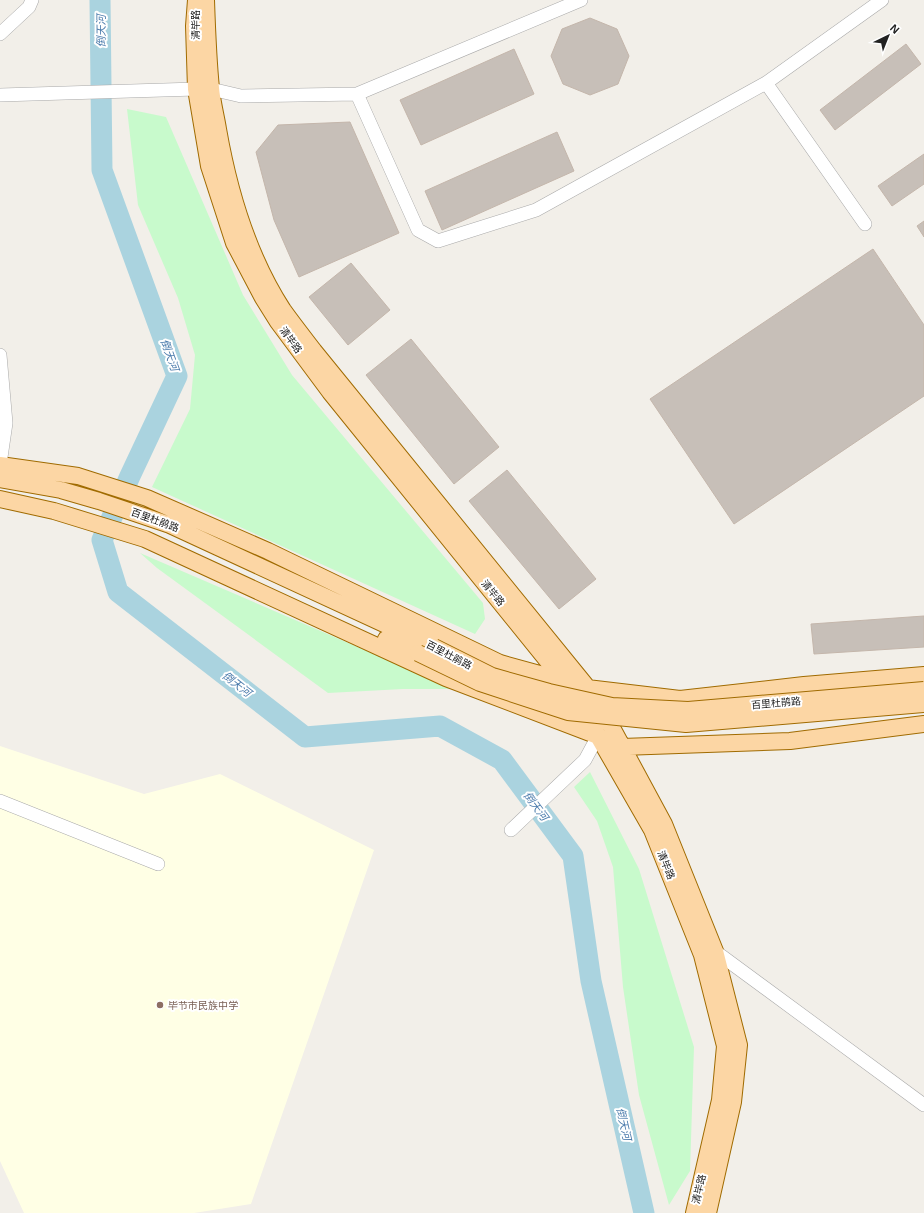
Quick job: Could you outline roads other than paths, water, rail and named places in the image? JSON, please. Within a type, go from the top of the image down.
[{"type":"main road","name":"清毕路","points":[[196,0],[194,26],[204,89],[210,166],[234,243],[263,298],[278,322],[330,392],[584,706],[598,736],[652,830],[702,955],[725,1046],[720,1100],[694,1213]]},
{"type":"main road","points":[[206,0],[207,28],[204,89],[233,196],[246,236],[257,262],[283,310],[314,352],[596,698],[664,824],[715,951],[739,1045],[733,1102],[708,1213]]},
{"type":"main road","points":[[0,465],[82,477],[147,498],[268,551],[500,663],[587,688],[680,699],[804,685],[924,675]]},
{"type":"main road","name":"百里杜鹃路","points":[[0,479],[61,490],[170,525],[434,647],[492,676],[549,692],[612,706],[688,710],[924,690]]},
{"type":"main road","name":"百里杜鹃路","points":[[0,492],[50,502],[160,536],[418,653],[480,683],[568,712],[686,724],[924,704]]},
{"type":"main road","points":[[0,500],[54,511],[145,539],[446,678],[598,736],[622,747],[790,741],[924,724]]},
{"type":"street","points":[[0,34],[29,7],[32,0]]},
{"type":"street","points":[[0,95],[204,89],[241,96],[357,94],[581,0]]},
{"type":"street","points":[[357,94],[418,230],[438,241],[536,210],[766,83],[882,0]]},
{"type":"street","points":[[766,83],[865,224]]},
{"type":"street","points":[[0,355],[6,423],[0,465]]},
{"type":"street","points":[[511,830],[584,760],[598,736]]},
{"type":"street","points":[[0,801],[158,864]]},
{"type":"street","points":[[696,941],[715,951],[924,1106]]},
{"type":"waterway","name":"倒天河","points":[[100,0],[102,170],[177,376],[102,540],[118,592],[305,737],[440,726],[502,760],[573,856],[591,981],[644,1213]]},
{"type":"place","name":"毕节市民族中学","points":[[160,1005]]}]
